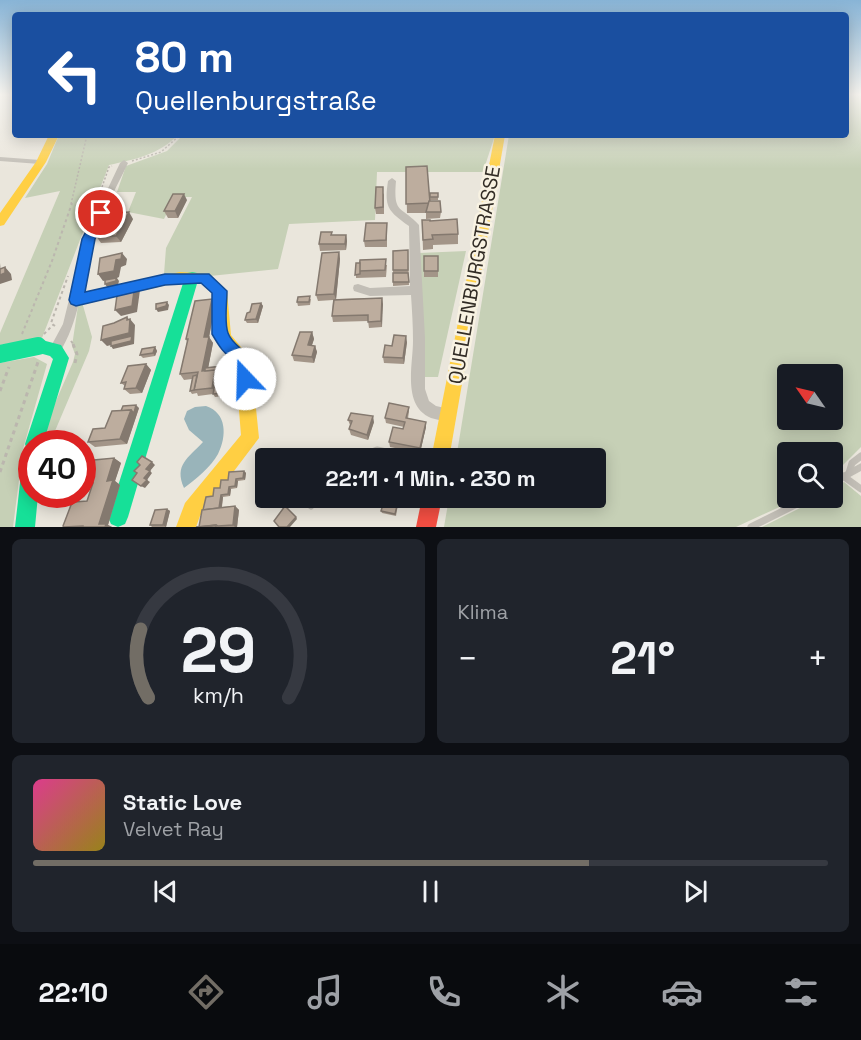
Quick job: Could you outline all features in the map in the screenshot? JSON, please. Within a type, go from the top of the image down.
[{"type":"street","points":[[0,222],[41,162],[53,138]]},
{"type":"street","name":"QUELLENBURGSTRASSE","points":[[442,448],[499,138]]},
{"type":"street","points":[[6,357],[55,350],[67,330],[89,239],[126,163]]},
{"type":"street","name":"QUELLENBURGSTRASSE","points":[[392,181],[389,203],[392,209],[414,225],[420,348],[416,377],[425,404],[432,412],[449,415]]},
{"type":"street","points":[[76,300],[165,279],[192,277],[204,278],[220,291],[220,334],[228,348],[243,359],[250,438],[192,510],[186,527]]},
{"type":"street","points":[[118,517],[192,277]]},
{"type":"street","points":[[358,288],[370,292],[416,290]]},
{"type":"street","points":[[39,430],[61,365],[60,354],[55,350]]},
{"type":"street","points":[[25,527],[27,508]]},
{"type":"street","points":[[426,527],[430,508]]},
{"type":"lane","points":[[0,159],[41,162]]},
{"type":"lane","points":[[846,475],[852,463],[861,456]]},
{"type":"lane","points":[[843,477],[861,467]]},
{"type":"lane","points":[[846,475],[861,489]]},
{"type":"lane","points":[[751,527],[789,508]]},
{"type":"path","points":[[20,341],[66,218],[81,169],[86,138]]},
{"type":"path","points":[[126,163],[161,152],[177,138]]},
{"type":"path","points":[[47,331],[52,325]]},
{"type":"path","points":[[0,472],[39,353]]},
{"type":"path","points":[[0,391],[6,357]]},
{"type":"green space","points":[[849,120],[861,120],[861,447],[843,465],[843,442],[777,442],[777,508],[736,527],[444,527],[447,508],[606,508],[606,448],[458,448],[509,138],[849,138]]},
{"type":"green space","points":[[58,138],[175,138],[154,152],[109,165],[42,338],[0,345],[0,333],[60,191],[25,198],[47,164]]},
{"type":"green space","points":[[180,138],[494,138],[483,172],[377,172],[375,220],[289,224],[278,269],[210,276],[164,274],[166,248],[192,197],[175,197],[164,219],[128,212],[136,192],[117,192],[126,166],[167,151]]},
{"type":"green space","points":[[466,251],[438,377],[420,377],[419,253]]},
{"type":"green space","points":[[82,302],[92,337],[89,351],[55,430],[46,430],[52,410],[73,362],[75,354],[72,346],[78,306]]},
{"type":"green space","points":[[34,357],[47,364],[28,430],[18,430],[18,488],[13,527],[0,527],[0,363]]},
{"type":"green space","points":[[843,483],[861,496],[861,527],[762,527],[800,508],[843,508]]},
{"type":"water","points":[[206,406],[213,409],[221,420],[223,440],[211,464],[184,488],[181,473],[184,462],[203,442],[189,430],[184,419],[187,411],[195,407]]},
{"type":"building","points":[[427,166],[430,203],[406,204],[406,167]]},
{"type":"building","points":[[376,187],[383,187],[383,207],[375,208]]},
{"type":"building","points":[[430,193],[438,193],[438,197],[430,197]]},
{"type":"building","points":[[173,194],[184,194],[175,211],[164,211]]},
{"type":"building","points":[[429,201],[440,201],[441,212],[426,212]]},
{"type":"building","points":[[129,212],[116,236],[96,236],[110,213]]},
{"type":"building","points":[[103,217],[108,217],[103,225],[98,225]]},
{"type":"building","points":[[457,219],[458,234],[432,235],[433,239],[423,240],[422,220]]},
{"type":"building","points":[[366,223],[387,223],[386,240],[364,241]]},
{"type":"building","points":[[321,232],[346,235],[345,244],[319,244]]},
{"type":"building","points":[[408,250],[408,270],[393,270],[393,251]]},
{"type":"building","points":[[339,252],[334,294],[316,295],[322,253]]},
{"type":"building","points":[[122,253],[121,259],[116,260],[114,271],[98,274],[100,258]]},
{"type":"building","points":[[424,256],[438,256],[438,271],[424,271]]},
{"type":"building","points":[[386,259],[385,270],[359,271],[360,260]]},
{"type":"building","points":[[356,263],[360,263],[360,274],[355,275]]},
{"type":"building","points":[[5,267],[5,273],[0,275],[0,269]]},
{"type":"building","points":[[393,273],[408,273],[409,282],[393,282]]},
{"type":"building","points":[[116,278],[116,281],[105,284],[105,280]]},
{"type":"building","points":[[135,284],[132,306],[115,310],[118,288]]},
{"type":"building","points":[[310,296],[309,302],[297,302],[298,297]]},
{"type":"building","points":[[382,298],[381,321],[368,322],[368,315],[332,316],[334,300]]},
{"type":"building","points":[[212,299],[204,337],[209,337],[202,371],[215,370],[212,388],[194,390],[198,372],[180,374],[188,339],[186,339],[195,301]]},
{"type":"building","points":[[167,302],[166,306],[156,309],[156,304]]},
{"type":"building","points":[[261,303],[256,319],[245,320],[252,304]]},
{"type":"building","points":[[127,317],[127,320],[130,319],[129,333],[101,340],[103,326]]},
{"type":"building","points":[[300,332],[312,332],[308,345],[315,346],[312,357],[292,355]]},
{"type":"building","points":[[394,335],[406,336],[403,358],[383,357],[385,345],[392,346]]},
{"type":"building","points":[[132,336],[131,341],[111,346],[111,341]]},
{"type":"building","points":[[155,347],[153,353],[140,355],[142,349]]},
{"type":"building","points":[[146,364],[136,388],[124,389],[126,382],[121,383],[128,366]]},
{"type":"building","points":[[222,366],[220,378],[226,381],[224,393],[213,394],[217,373],[215,370],[205,371],[205,368]]},
{"type":"building","points":[[197,375],[194,390],[190,391],[193,376]]},
{"type":"building","points":[[389,403],[409,407],[406,418],[426,422],[420,448],[389,442],[393,427],[403,429],[405,422],[385,418]]},
{"type":"building","points":[[136,405],[134,413],[131,410],[121,411],[123,406]]},
{"type":"building","points":[[131,410],[120,439],[96,441],[96,430],[93,429],[105,428],[112,411]]},
{"type":"building","points":[[351,413],[373,416],[367,435],[349,429],[352,421],[348,420]]},
{"type":"building","points":[[142,456],[152,462],[146,469],[150,471],[144,478],[147,480],[141,486],[132,480],[137,473],[134,471],[140,465],[137,462]]},
{"type":"building","points":[[114,458],[107,481],[113,480],[99,524],[106,524],[105,527],[64,527],[70,508],[96,508],[96,460]]},
{"type":"building","points":[[244,471],[243,478],[236,479],[235,486],[229,487],[228,494],[221,495],[219,508],[203,510],[206,497],[213,496],[214,488],[220,488],[221,480],[228,480],[229,472]]},
{"type":"building","points":[[235,506],[233,525],[199,527],[202,510]]},
{"type":"building","points":[[284,508],[287,508],[296,517],[287,527],[279,527],[274,521]]},
{"type":"building","points":[[382,508],[396,508],[395,514],[381,511]]},
{"type":"building","points":[[167,509],[163,525],[150,525],[155,510]]},
{"type":"traffic: fast","points":[[118,517],[192,277]]},
{"type":"traffic: fast","points":[[38,346],[55,350],[61,358],[38,430]]},
{"type":"traffic: fast","points":[[0,354],[38,346]]},
{"type":"traffic: fast","points":[[25,527],[27,508]]},
{"type":"traffic: slow","points":[[0,222],[41,162],[53,138]]},
{"type":"traffic: slow","points":[[442,448],[499,138]]},
{"type":"traffic: slow","points":[[76,300],[180,277],[204,278],[220,291],[224,335],[228,343],[243,359],[250,438],[192,510],[186,527]]},
{"type":"traffic: jam","points":[[426,527],[430,508]]},
{"type":"route","points":[[101,213],[84,255],[76,300],[165,279],[204,278],[220,291],[220,334],[228,348],[243,359],[245,379]]}]
